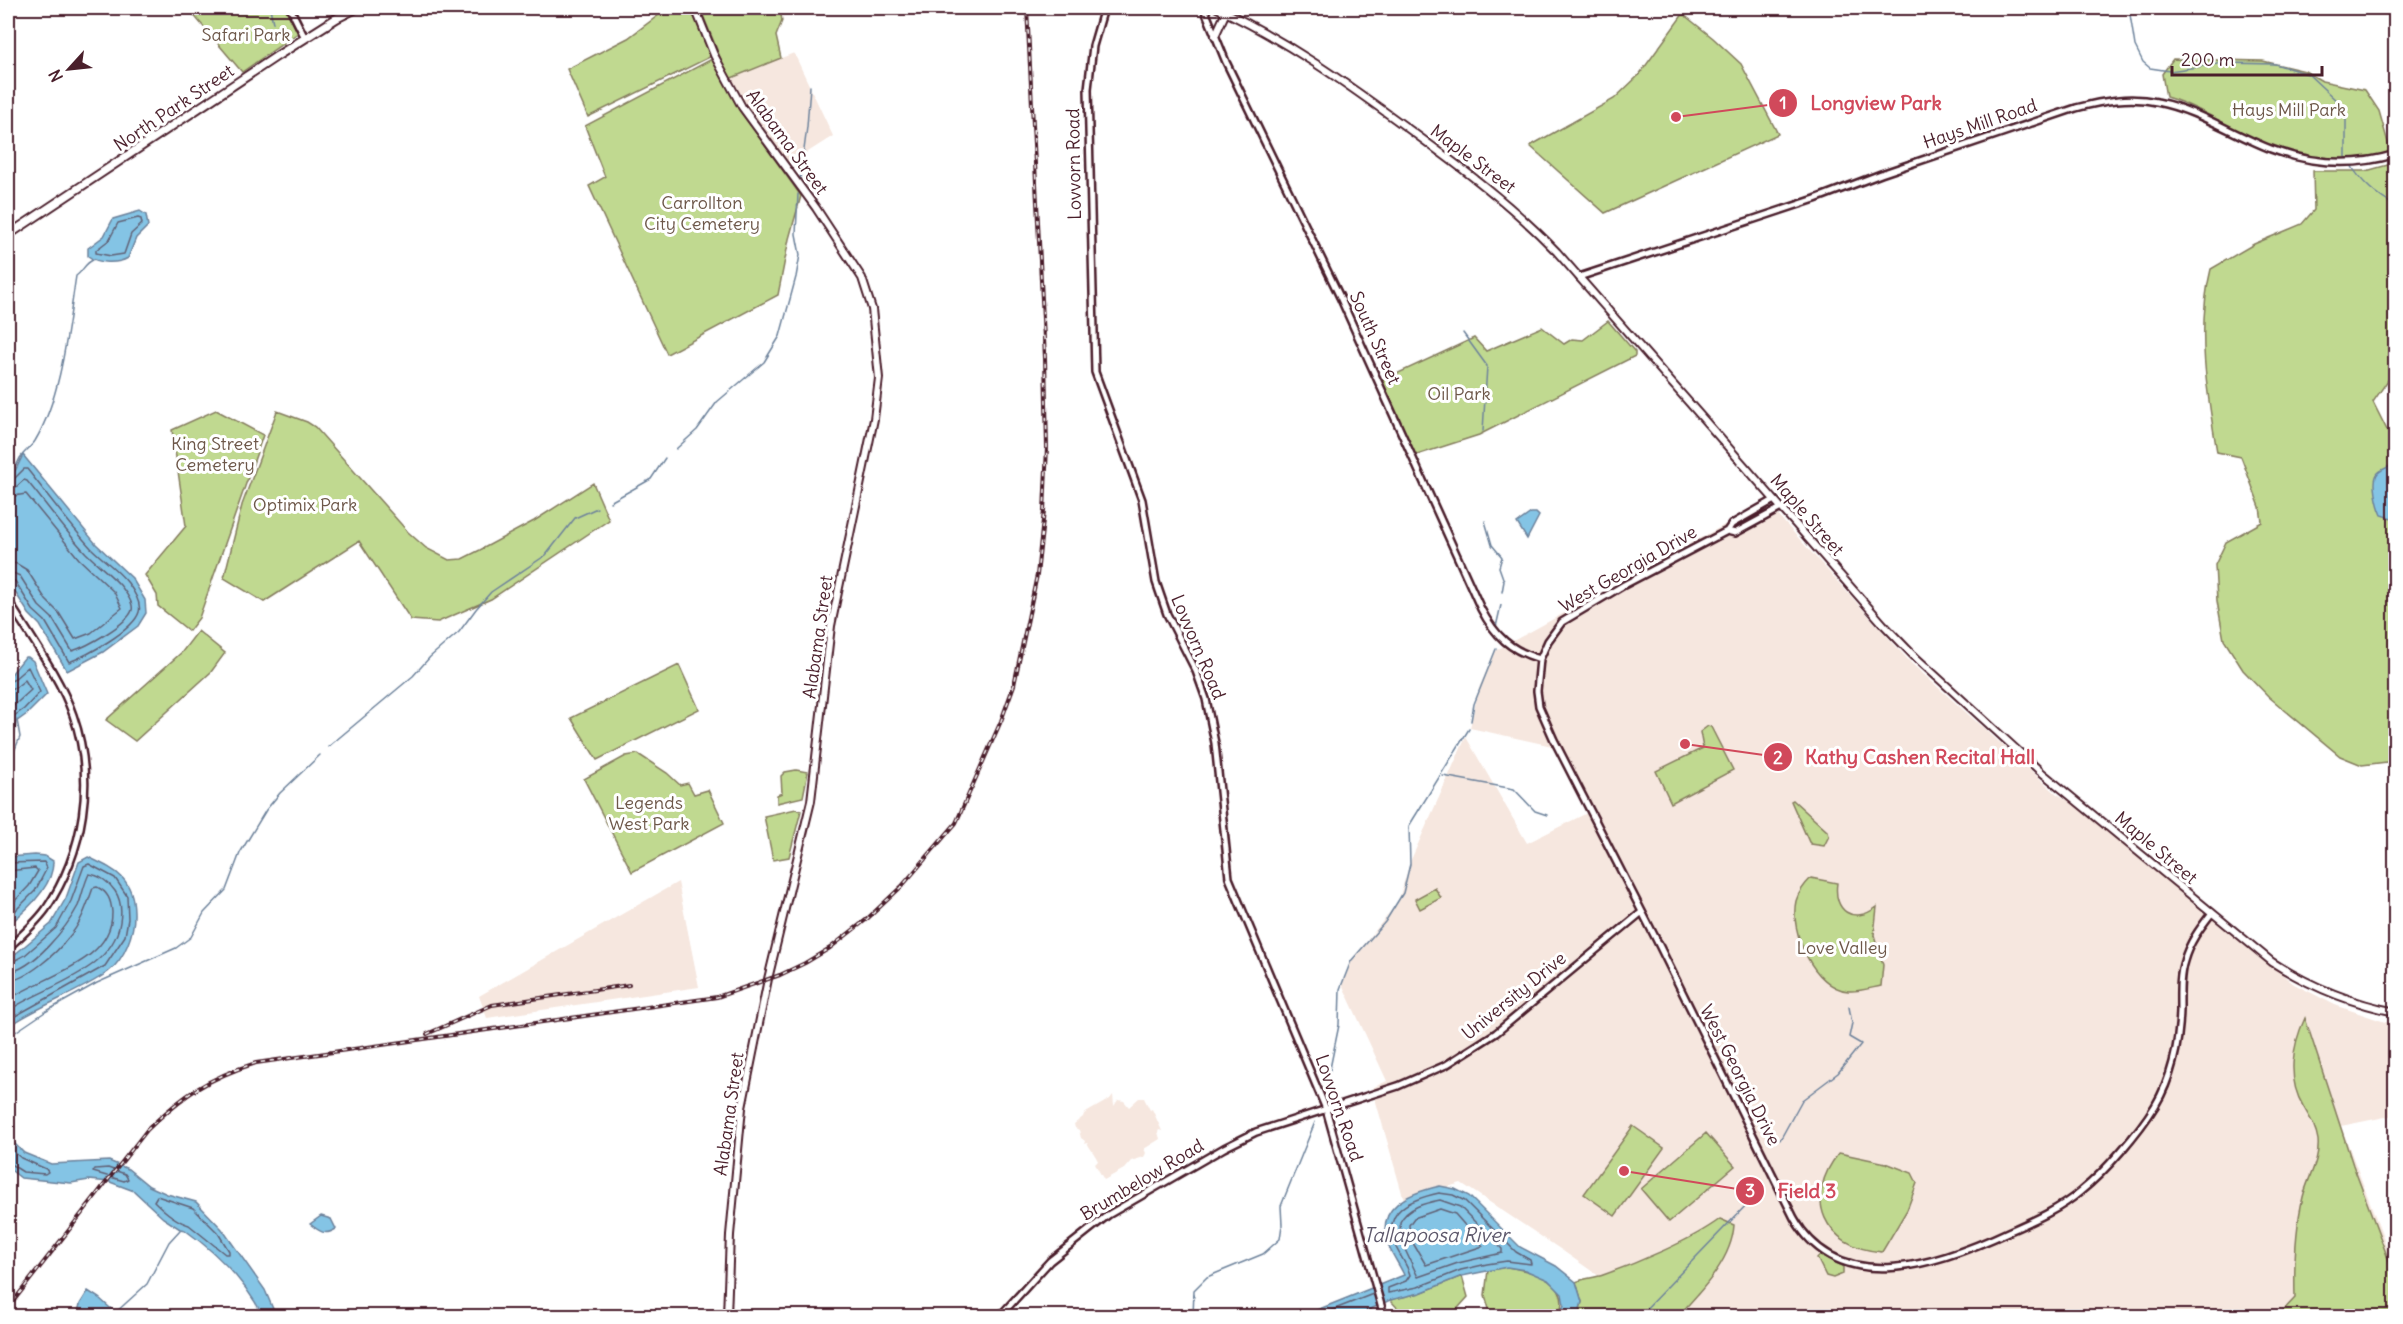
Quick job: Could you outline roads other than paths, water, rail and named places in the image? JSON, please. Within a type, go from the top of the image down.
[{"type":"main road","name":"North Park Street","points":[[8,235],[305,38],[357,8]]},
{"type":"main road","name":"Alabama Street","points":[[695,8],[718,63],[742,107],[816,208],[862,278],[873,309],[879,378],[875,417],[831,626],[810,801],[768,980],[742,1108],[730,1235],[727,1317]]},
{"type":"main road","name":"Maple Street","points":[[1217,8],[1310,58],[1461,167],[1520,214],[1579,277],[1868,608],[1913,655],[2040,771],[2272,962],[2300,980],[2347,1001],[2396,1012]]},
{"type":"main road","points":[[1215,36],[1226,12]]},
{"type":"street","points":[[290,8],[305,38]]},
{"type":"street","name":"Lovvorn Road","points":[[1104,8],[1093,46],[1088,89],[1095,372],[1142,500],[1156,582],[1167,614],[1196,671],[1206,699],[1215,743],[1229,878],[1326,1109],[1384,1316]]},
{"type":"street","name":"South Street","points":[[1204,8],[1215,36],[1340,297],[1481,609],[1494,632],[1504,642],[1518,651],[1540,659]]},
{"type":"street","name":"Hays Mill Road","points":[[1579,277],[1815,199],[1881,174],[2076,108],[2101,102],[2130,99],[2155,101],[2183,108],[2270,149],[2300,158],[2344,162],[2375,160],[2396,154]]},
{"type":"street","name":"West Georgia Drive","points":[[1774,500],[1732,524],[1727,531],[1562,622],[1548,641],[1540,659],[1537,691],[1543,715],[1800,1227],[1817,1246],[1831,1256],[1850,1263],[1881,1268],[1927,1263],[1957,1255],[2044,1216],[2081,1191],[2096,1177],[2148,1116],[2162,1093],[2172,1070],[2178,1044],[2184,961],[2192,940],[2211,914]]},
{"type":"street","points":[[1727,531],[1736,533],[1781,508]]},
{"type":"street","points":[[8,600],[62,690],[74,716],[83,757],[85,788],[81,826],[66,872],[45,910],[8,948]]},
{"type":"street","name":"University Drive","points":[[1326,1109],[1416,1079],[1469,1052],[1496,1034],[1642,912]]},
{"type":"street","name":"Brumbelow Road","points":[[1000,1317],[1050,1261],[1108,1215],[1256,1132],[1326,1109]]},
{"type":"water","points":[[140,211],[146,215],[148,226],[136,238],[128,258],[108,262],[97,261],[88,256],[88,248],[104,236],[113,219]]},
{"type":"water","points":[[23,455],[96,544],[132,578],[145,600],[146,613],[138,626],[103,652],[67,671],[40,625],[29,614],[8,581],[8,477],[16,469]]},
{"type":"water","points":[[2395,464],[2395,519],[2382,515],[2377,500],[2375,481],[2378,473]]},
{"type":"water","points":[[1531,513],[1539,516],[1527,539],[1517,523]]},
{"type":"water","points":[[25,657],[33,661],[47,694],[16,722],[9,753],[8,678]]},
{"type":"water","points":[[45,856],[53,861],[49,880],[38,897],[8,925],[8,857]]},
{"type":"water","points":[[88,857],[121,876],[130,890],[134,919],[128,945],[114,967],[108,972],[8,1027],[8,960],[51,924],[66,898],[79,862]]},
{"type":"water","points":[[8,1137],[24,1153],[51,1164],[109,1161],[128,1169],[149,1186],[196,1202],[222,1229],[265,1290],[276,1316],[263,1316],[239,1279],[219,1258],[185,1230],[163,1218],[134,1191],[110,1182],[89,1180],[71,1183],[21,1178],[8,1168]]},
{"type":"water","name":"Tallapoosa River","points":[[1440,1186],[1455,1189],[1469,1196],[1520,1247],[1556,1266],[1576,1282],[1582,1302],[1578,1316],[1559,1316],[1564,1305],[1562,1294],[1548,1280],[1525,1270],[1507,1267],[1462,1276],[1420,1293],[1390,1300],[1356,1316],[1302,1316],[1404,1275],[1389,1247],[1385,1233],[1390,1212],[1406,1198]]},
{"type":"water","points":[[321,1216],[331,1219],[336,1229],[323,1232],[310,1224]]},
{"type":"water","points":[[88,1291],[119,1316],[77,1316],[80,1304]]},
{"type":"waterway","points":[[270,8],[273,23]]},
{"type":"waterway","points":[[2129,8],[2135,46],[2143,62],[2150,68],[2170,71],[2224,63],[2275,64],[2308,74],[2339,103],[2346,116],[2346,158],[2348,161]]},
{"type":"waterway","points":[[800,180],[810,86]]},
{"type":"waterway","points":[[2351,165],[2370,188],[2396,206]]},
{"type":"waterway","points":[[676,449],[697,430],[717,402],[764,362],[780,336],[800,255],[796,234],[798,194]]},
{"type":"waterway","points":[[8,477],[35,441],[52,403],[63,361],[76,276],[93,260]]},
{"type":"waterway","points":[[1463,333],[1487,366],[1483,431]]},
{"type":"waterway","points":[[610,502],[651,479],[665,458]]},
{"type":"waterway","points":[[328,747],[413,676],[430,657],[459,632],[491,592],[546,555],[575,518],[597,508]]},
{"type":"waterway","points":[[1485,521],[1492,545],[1502,557],[1499,567],[1504,581],[1502,592]]},
{"type":"waterway","points":[[1496,627],[1501,605]]},
{"type":"waterway","points":[[1471,721],[1474,704],[1496,649]]},
{"type":"waterway","points":[[8,766],[20,737],[17,720]]},
{"type":"waterway","points":[[1326,1088],[1339,1025],[1340,989],[1351,961],[1385,922],[1403,893],[1410,864],[1409,826],[1469,729]]},
{"type":"waterway","points":[[8,1037],[45,1012],[97,983],[176,948],[191,937],[204,913],[226,890],[240,853],[266,810],[280,793],[320,755]]},
{"type":"waterway","points":[[1443,776],[1514,789],[1535,811],[1547,815]]},
{"type":"waterway","points":[[1780,1140],[1802,1100],[1838,1073],[1861,1044],[1849,1037],[1852,1023],[1849,1007]]},
{"type":"waterway","points":[[1193,1316],[1194,1290],[1207,1277],[1263,1254],[1280,1239],[1281,1206],[1315,1122]]},
{"type":"waterway","points":[[1639,1316],[1753,1198],[1759,1181]]},
{"type":"waterway","points":[[115,1313],[147,1284],[169,1242],[180,1230]]},
{"type":"railway","points":[[8,1308],[147,1130],[185,1097],[210,1082],[256,1063],[717,997],[780,975],[830,948],[867,919],[902,886],[956,823],[1001,721],[1014,685],[1037,575],[1044,511],[1047,447],[1045,358],[1027,8]]},
{"type":"railway","points":[[427,1034],[492,1005],[629,985]]},
{"type":"place","name":"Longview Park","points":[[1676,117]]},
{"type":"place","name":"Kathy Cashen Recital Hall","points":[[1685,744]]},
{"type":"place","name":"Field 3","points":[[1624,1171]]},
{"type":"park label","name":"Safari Park","points":[[246,35]]},
{"type":"park label","name":"Hays Mill Park","points":[[2289,110]]},
{"type":"park label","name":"Carrollton City Cemetery","points":[[702,213]]},
{"type":"park label","name":"Oil Park","points":[[1459,394]]},
{"type":"park label","name":"King Street Cemetery","points":[[215,454]]},
{"type":"park label","name":"Optimix Park","points":[[305,505]]},
{"type":"park label","name":"Legends West Park","points":[[649,813]]},
{"type":"park label","name":"Love Valley","points":[[1842,948]]}]
